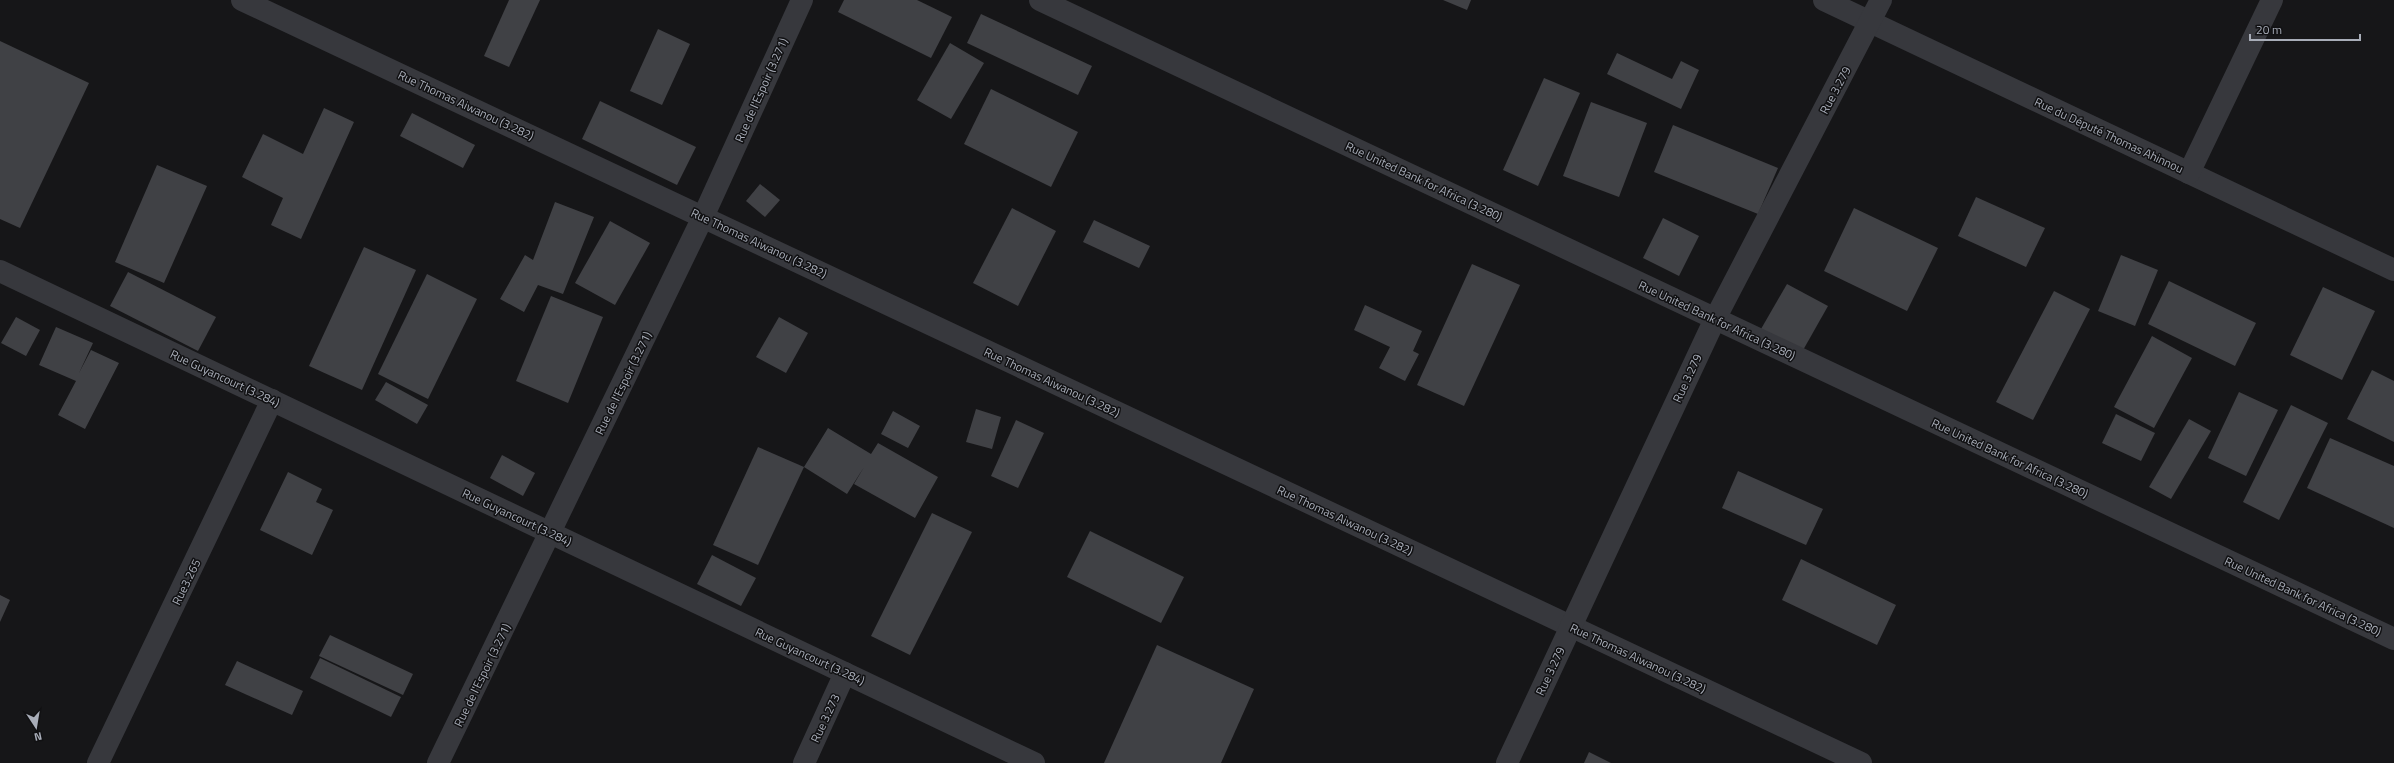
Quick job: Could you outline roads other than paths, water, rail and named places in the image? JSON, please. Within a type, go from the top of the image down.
[{"type":"street","name":"Rue Thomas Aiwanou (3.282)","points":[[242,0],[1861,763]]},
{"type":"street","name":"Rue de l'Espoir (3.271)","points":[[438,763],[704,217],[802,0]]},
{"type":"street","name":"Rue United Bank for Africa (3.280)","points":[[1040,0],[2394,639]]},
{"type":"street","name":"Rue du Député Thomas Ahinnou","points":[[1824,0],[2394,270]]},
{"type":"street","name":"Rue 3.279","points":[[1507,763],[1714,319],[1881,0]]},
{"type":"street","points":[[2189,173],[2272,0]]},
{"type":"street","name":"Rue Guyancourt (3.284)","points":[[0,271],[1034,763]]},
{"type":"street","name":"Rue3.265","points":[[98,763],[272,400]]},
{"type":"street","name":"Rue 3.273","points":[[804,763],[845,673]]}]
